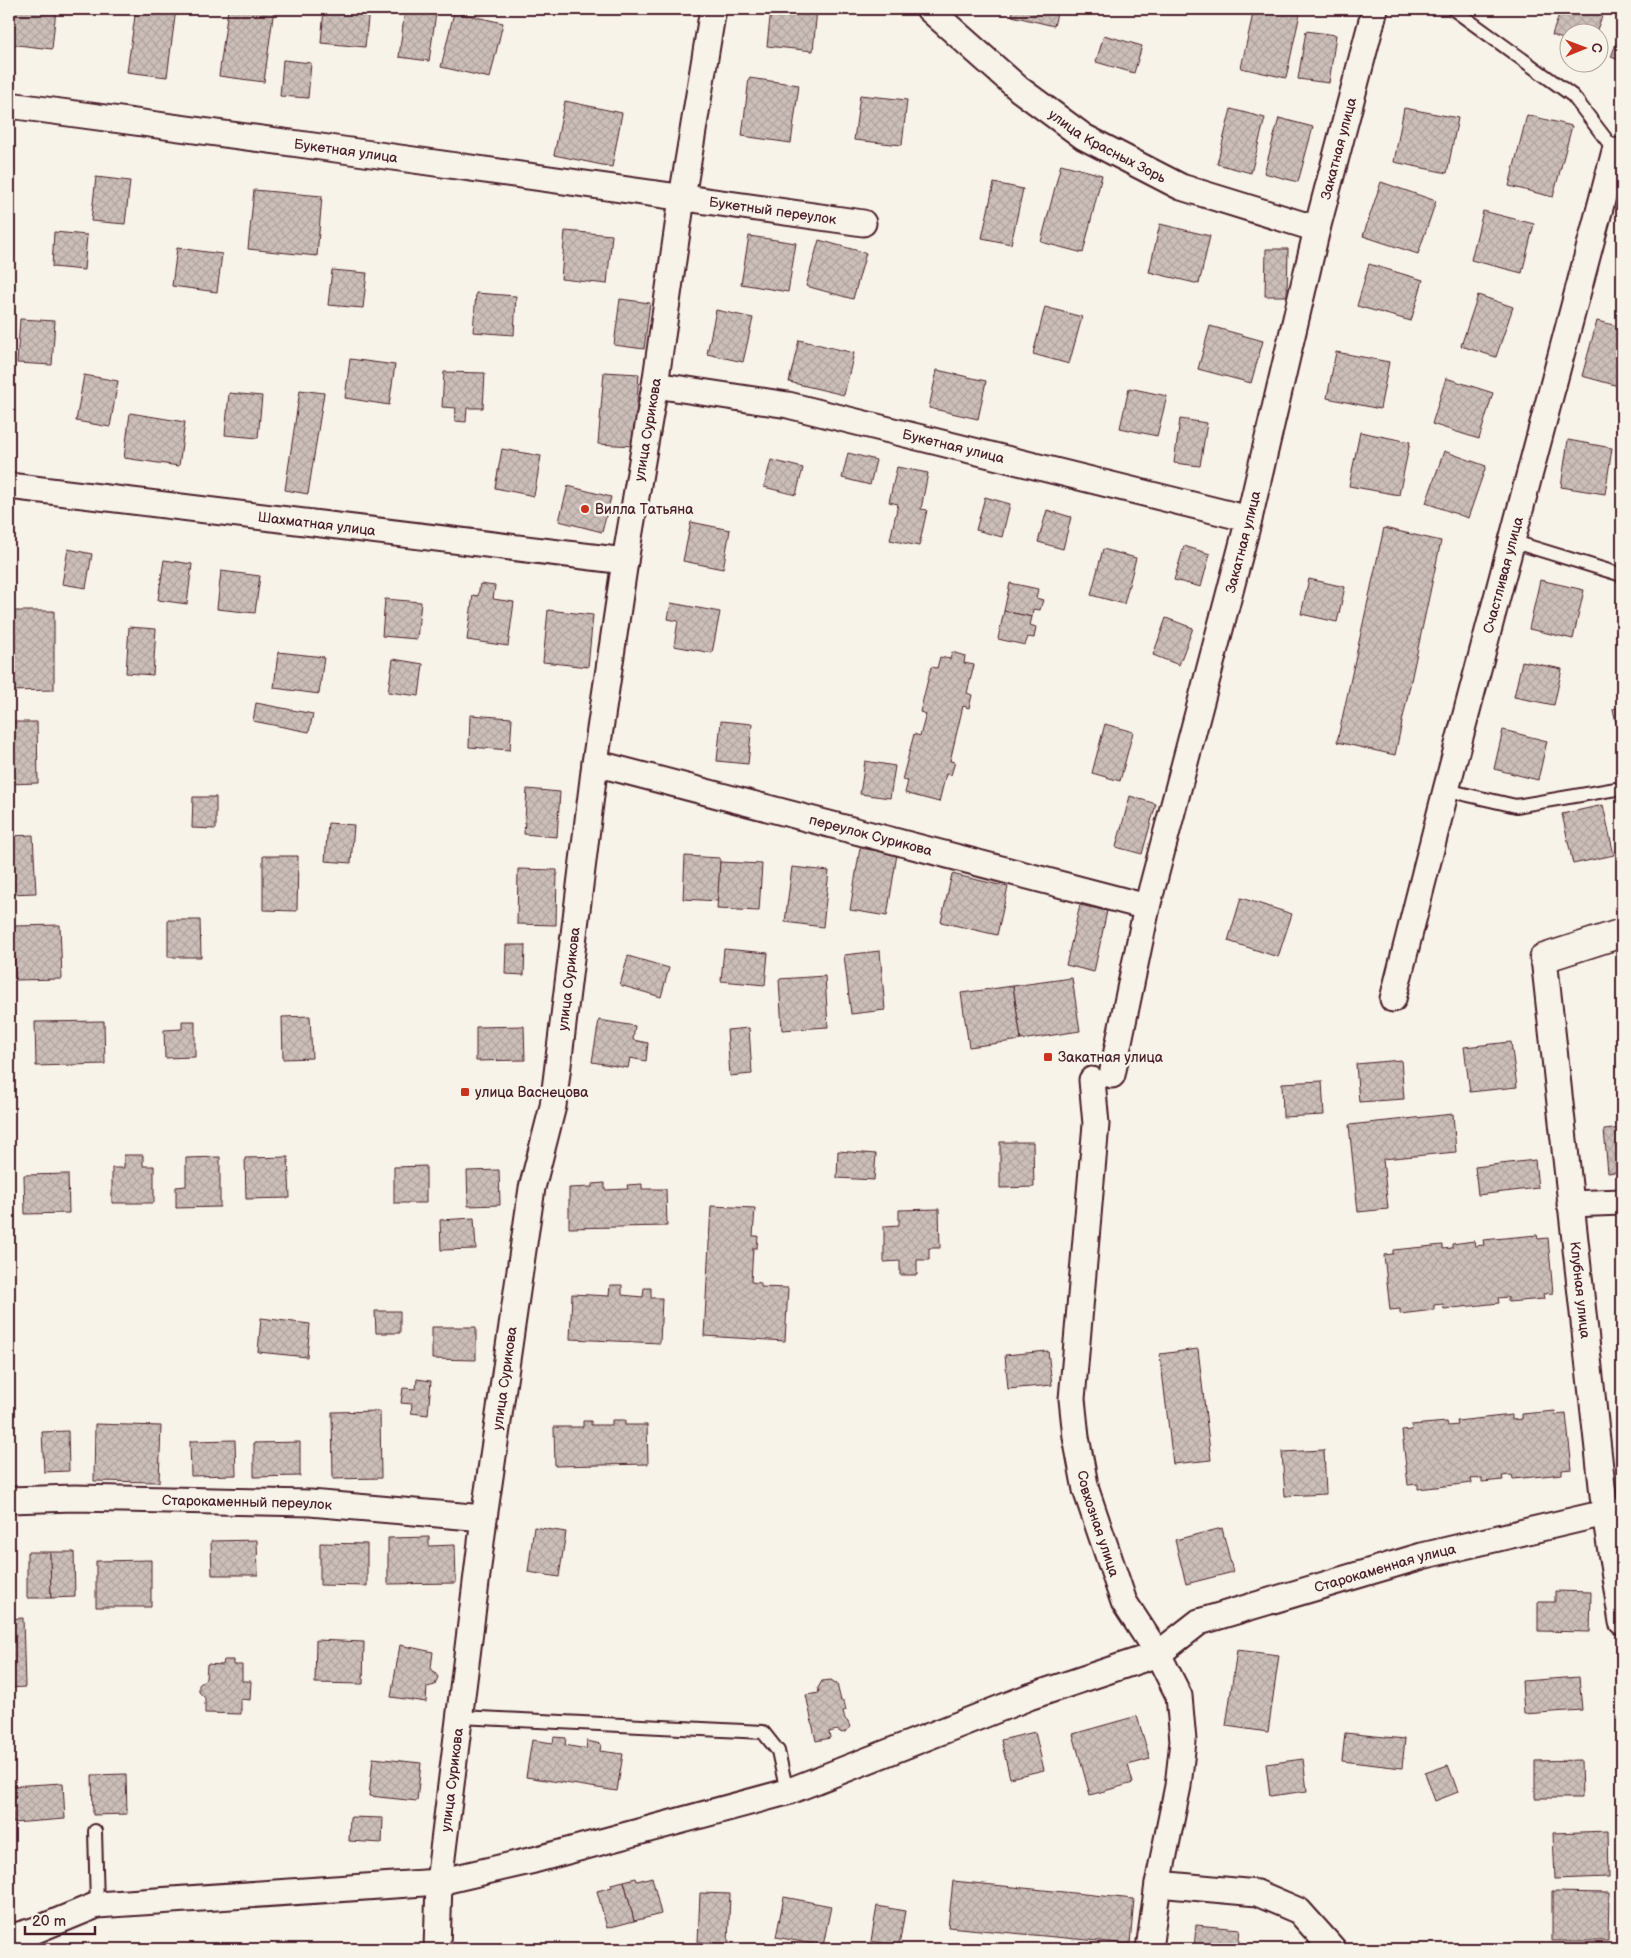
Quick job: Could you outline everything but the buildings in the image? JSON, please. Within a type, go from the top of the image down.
[{"type":"street","name":"улица Сурикова","points":[[436,1949],[439,1882],[484,1518],[532,1188],[553,1106],[595,763],[625,561],[655,386],[682,198],[713,9]]},
{"type":"street","name":"улица Красных Зорь","points":[[928,9],[1019,89],[1084,137],[1181,188],[1317,229]]},
{"type":"street","name":"Закатная улица","points":[[1102,1078],[1249,519],[1369,12]]},
{"type":"street","name":"Букетная улица","points":[[9,105],[333,148],[682,198]]},
{"type":"street","name":"Счастливая улица","points":[[1392,999],[1512,541],[1619,152]]},
{"type":"street","name":"Букетный переулок","points":[[682,198],[863,223]]},
{"type":"street","name":"Букетная улица","points":[[655,386],[788,405],[1249,519]]},
{"type":"street","name":"Шахматная улица","points":[[9,486],[625,561]]},
{"type":"street","name":"переулок Сурикова","points":[[595,763],[1147,907]]},
{"type":"street","points":[[1544,958],[1622,933]]},
{"type":"street","name":"Клубная улица","points":[[1544,958],[1570,1204],[1614,1512],[1622,1622]]},
{"type":"street","name":"Совхозная улица","points":[[1102,1078],[1096,1124],[1072,1399],[1076,1437],[1086,1490],[1124,1602],[1158,1654],[1179,1696],[1182,1741],[1178,1786],[1158,1884],[1149,1949]]},
{"type":"street","points":[[1570,1204],[1622,1202]]},
{"type":"street","name":"Старокаменный переулок","points":[[9,1500],[75,1498],[310,1503],[484,1518]]},
{"type":"street","name":"Старокаменная улица","points":[[40,1940],[97,1905],[439,1882],[534,1860],[786,1792],[1029,1697],[1158,1654],[1199,1622],[1422,1556],[1614,1512]]},
{"type":"street","points":[[1158,1884],[1257,1893],[1299,1911],[1333,1949]]},
{"type":"street","points":[[9,1938],[40,1940]]},
{"type":"lane","points":[[1452,9],[1574,96],[1619,152]]},
{"type":"lane","points":[[1512,541],[1622,575]]},
{"type":"lane","points":[[1446,790],[1516,806],[1622,788]]},
{"type":"lane","points":[[459,1717],[763,1732],[778,1751],[786,1792]]},
{"type":"lane","points":[[95,1831],[97,1905]]},
{"type":"place","name":"Вилла Татьяна","points":[[585,509]]},
{"type":"place","name":"Закатная улица","points":[[1048,1057]]},
{"type":"place","name":"улица Васнецова","points":[[465,1092]]}]
